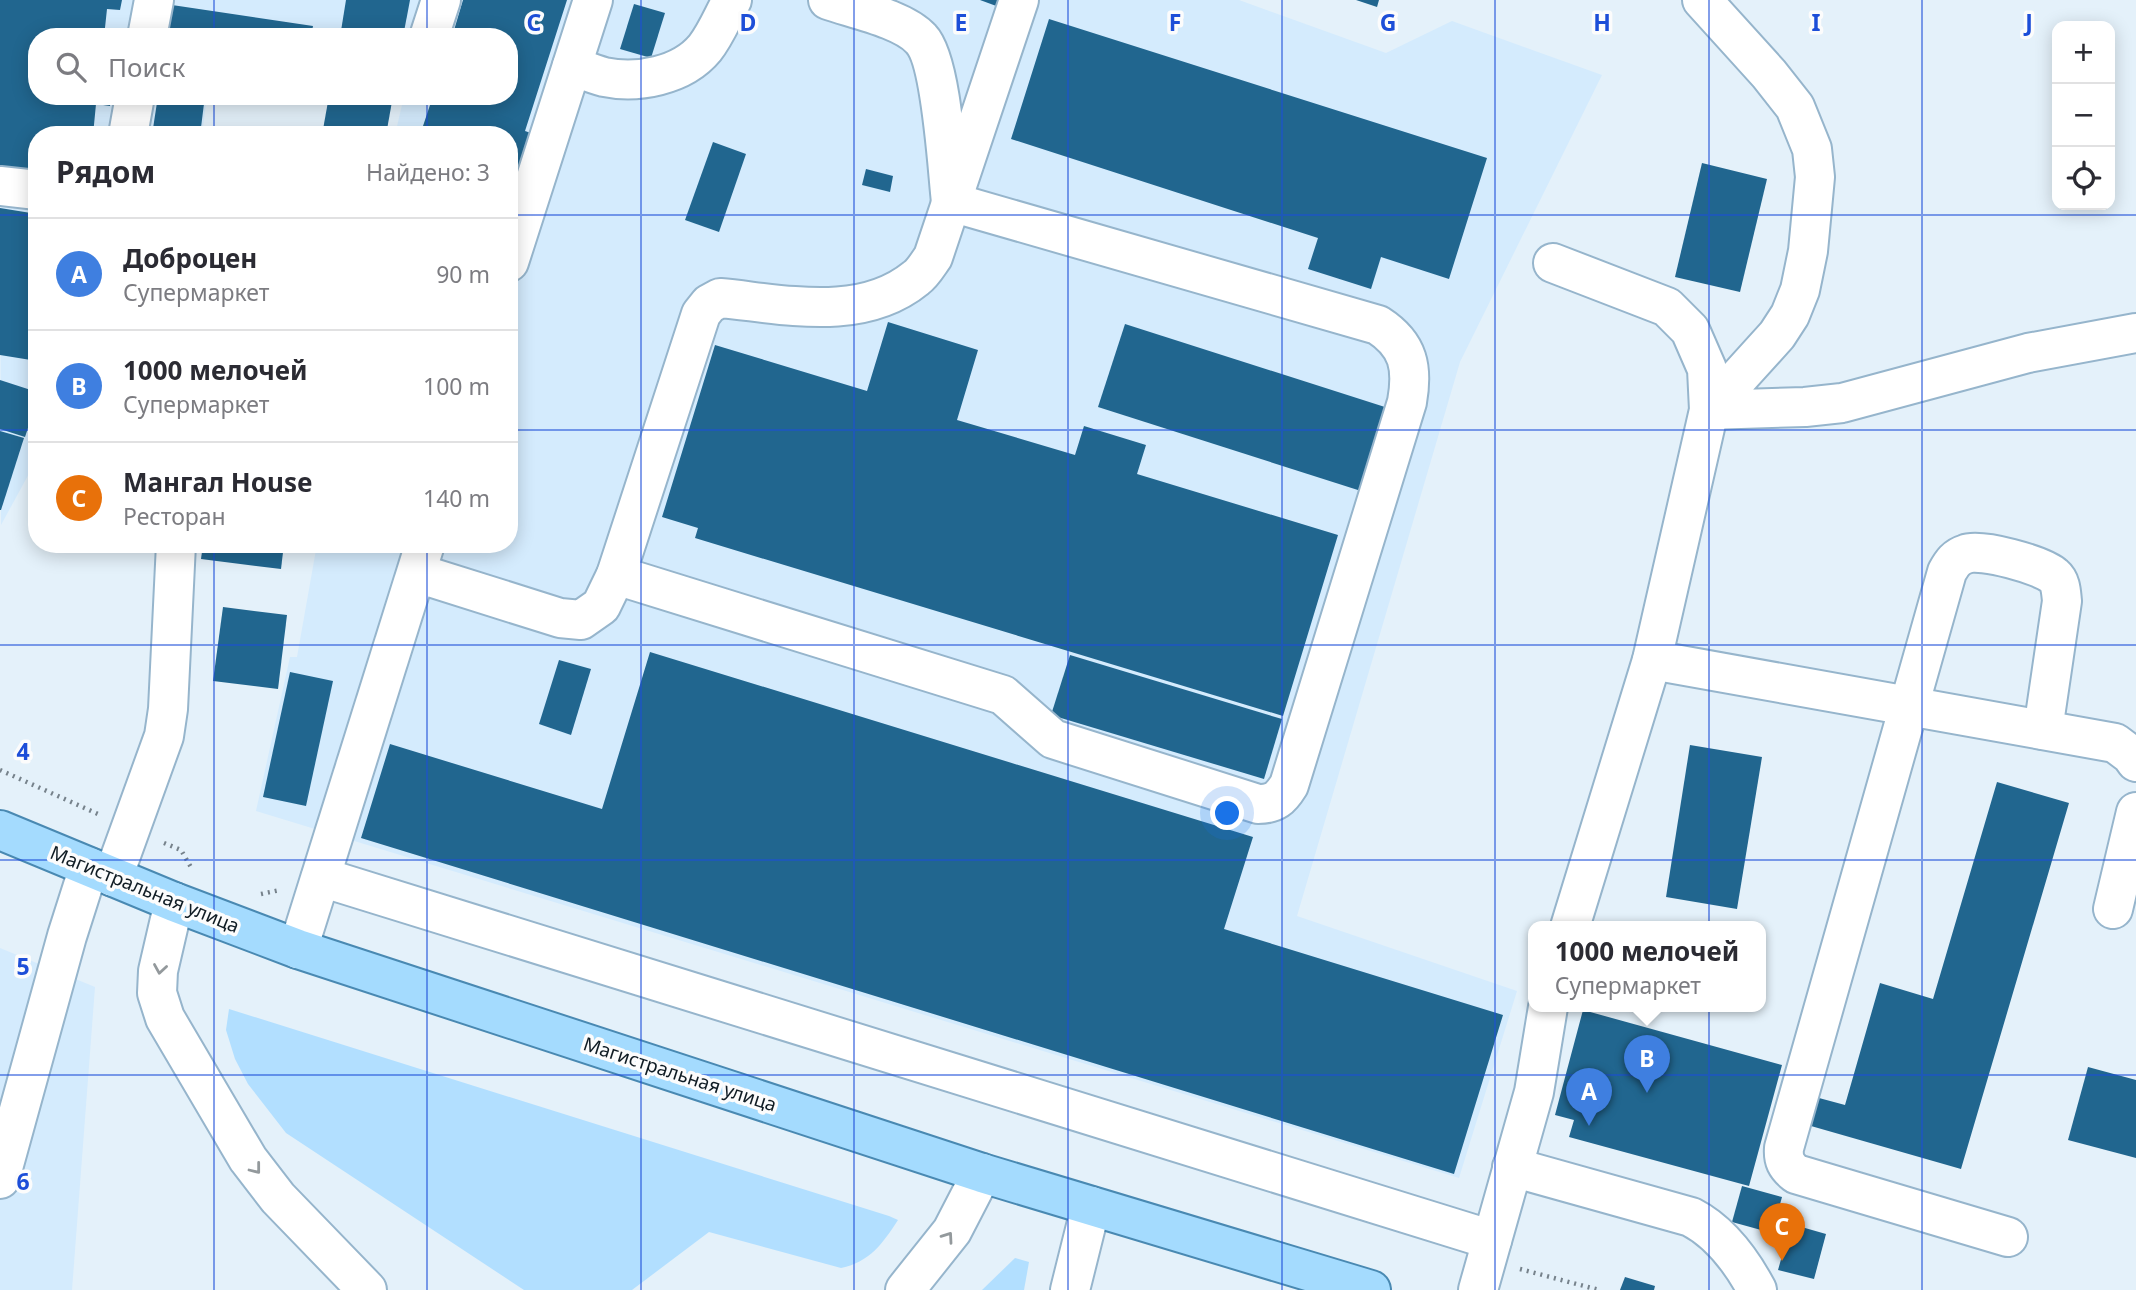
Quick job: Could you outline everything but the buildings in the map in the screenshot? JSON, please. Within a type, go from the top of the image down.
[{"type":"main road","name":"Магистральная улица","points":[[0,830],[174,902],[298,948],[1318,1282],[1371,1290]]},
{"type":"lane","points":[[149,28],[154,0]]},
{"type":"lane","points":[[432,28],[441,0]]},
{"type":"lane","points":[[518,234],[593,0]]},
{"type":"lane","points":[[572,66],[603,76],[635,79],[651,77],[678,67],[702,51],[712,39],[732,0]]},
{"type":"lane","points":[[828,0],[902,26],[921,39],[928,48],[937,78],[951,202]]},
{"type":"lane","points":[[298,948],[421,559],[560,618],[580,620],[601,606],[615,575],[701,314],[709,304],[720,298],[851,307],[885,296],[917,278],[933,257],[1019,0]]},
{"type":"lane","points":[[1702,0],[1795,107],[1812,149],[1815,177],[1808,251],[1800,290],[1790,315],[1777,335],[1709,410]]},
{"type":"lane","points":[[130,126],[133,105]]},
{"type":"lane","points":[[0,186],[28,189]]},
{"type":"lane","points":[[615,575],[1003,695],[1054,739],[1258,804],[1272,804],[1282,796],[1294,771],[1407,402],[1410,369],[1402,348],[1395,336],[1378,325],[951,202]]},
{"type":"lane","points":[[1553,262],[1667,307],[1690,330],[1707,369],[1709,410],[1652,660],[1572,921]]},
{"type":"lane","points":[[1709,410],[1842,403],[2028,353],[2136,333]]},
{"type":"lane","points":[[2008,1237],[1796,1174],[1787,1168],[1783,1157],[1947,572],[1955,559],[1968,552],[1983,552],[2041,568],[2055,576],[2061,588],[2062,601],[2043,730]]},
{"type":"lane","points":[[0,1178],[63,950],[160,753],[168,709],[176,553]]},
{"type":"lane","points":[[1652,660],[2115,743],[2131,754],[2136,762]]},
{"type":"lane","points":[[2113,909],[2136,812]]},
{"type":"lane","points":[[321,877],[1492,1240]]},
{"type":"lane","points":[[174,902],[158,971],[157,993],[165,1018],[248,1159],[278,1198],[367,1290]]},
{"type":"lane","points":[[1478,1290],[1534,1091],[1547,1012]]},
{"type":"lane","points":[[1513,1167],[1691,1217],[1715,1233],[1746,1270],[1757,1290]]},
{"type":"lane","points":[[905,1290],[952,1231],[982,1173]]},
{"type":"lane","points":[[1070,1290],[1091,1206]]},
{"type":"shaded area","points":[[0,0],[420,0],[414,28],[28,28],[28,105],[206,105],[203,126],[28,126],[28,476],[1,525]]},
{"type":"shaded area","points":[[425,0],[1239,0],[1386,53],[1452,21],[1602,75],[1460,362],[1297,916],[1517,991],[1459,1178],[256,811],[290,657],[297,657],[315,553],[518,553],[518,126],[397,126],[402,105],[518,105],[518,28],[419,28]]},
{"type":"shaded area","points":[[0,948],[95,987],[72,1290],[0,1290]]},
{"type":"shaded area","points":[[229,1009],[898,1220],[881,1244],[868,1256],[841,1268],[709,1232],[632,1290],[524,1290],[286,1133],[248,1084],[235,1059],[226,1030]]},
{"type":"shaded area","points":[[1015,1258],[1029,1262],[1024,1290],[982,1290]]},
{"type":"place","name":"1000 мелочей","points":[[1647,1093]]},
{"type":"place","name":"Доброцен","points":[[1589,1126]]},
{"type":"place","name":"Мангал House","points":[[1782,1261]]}]
